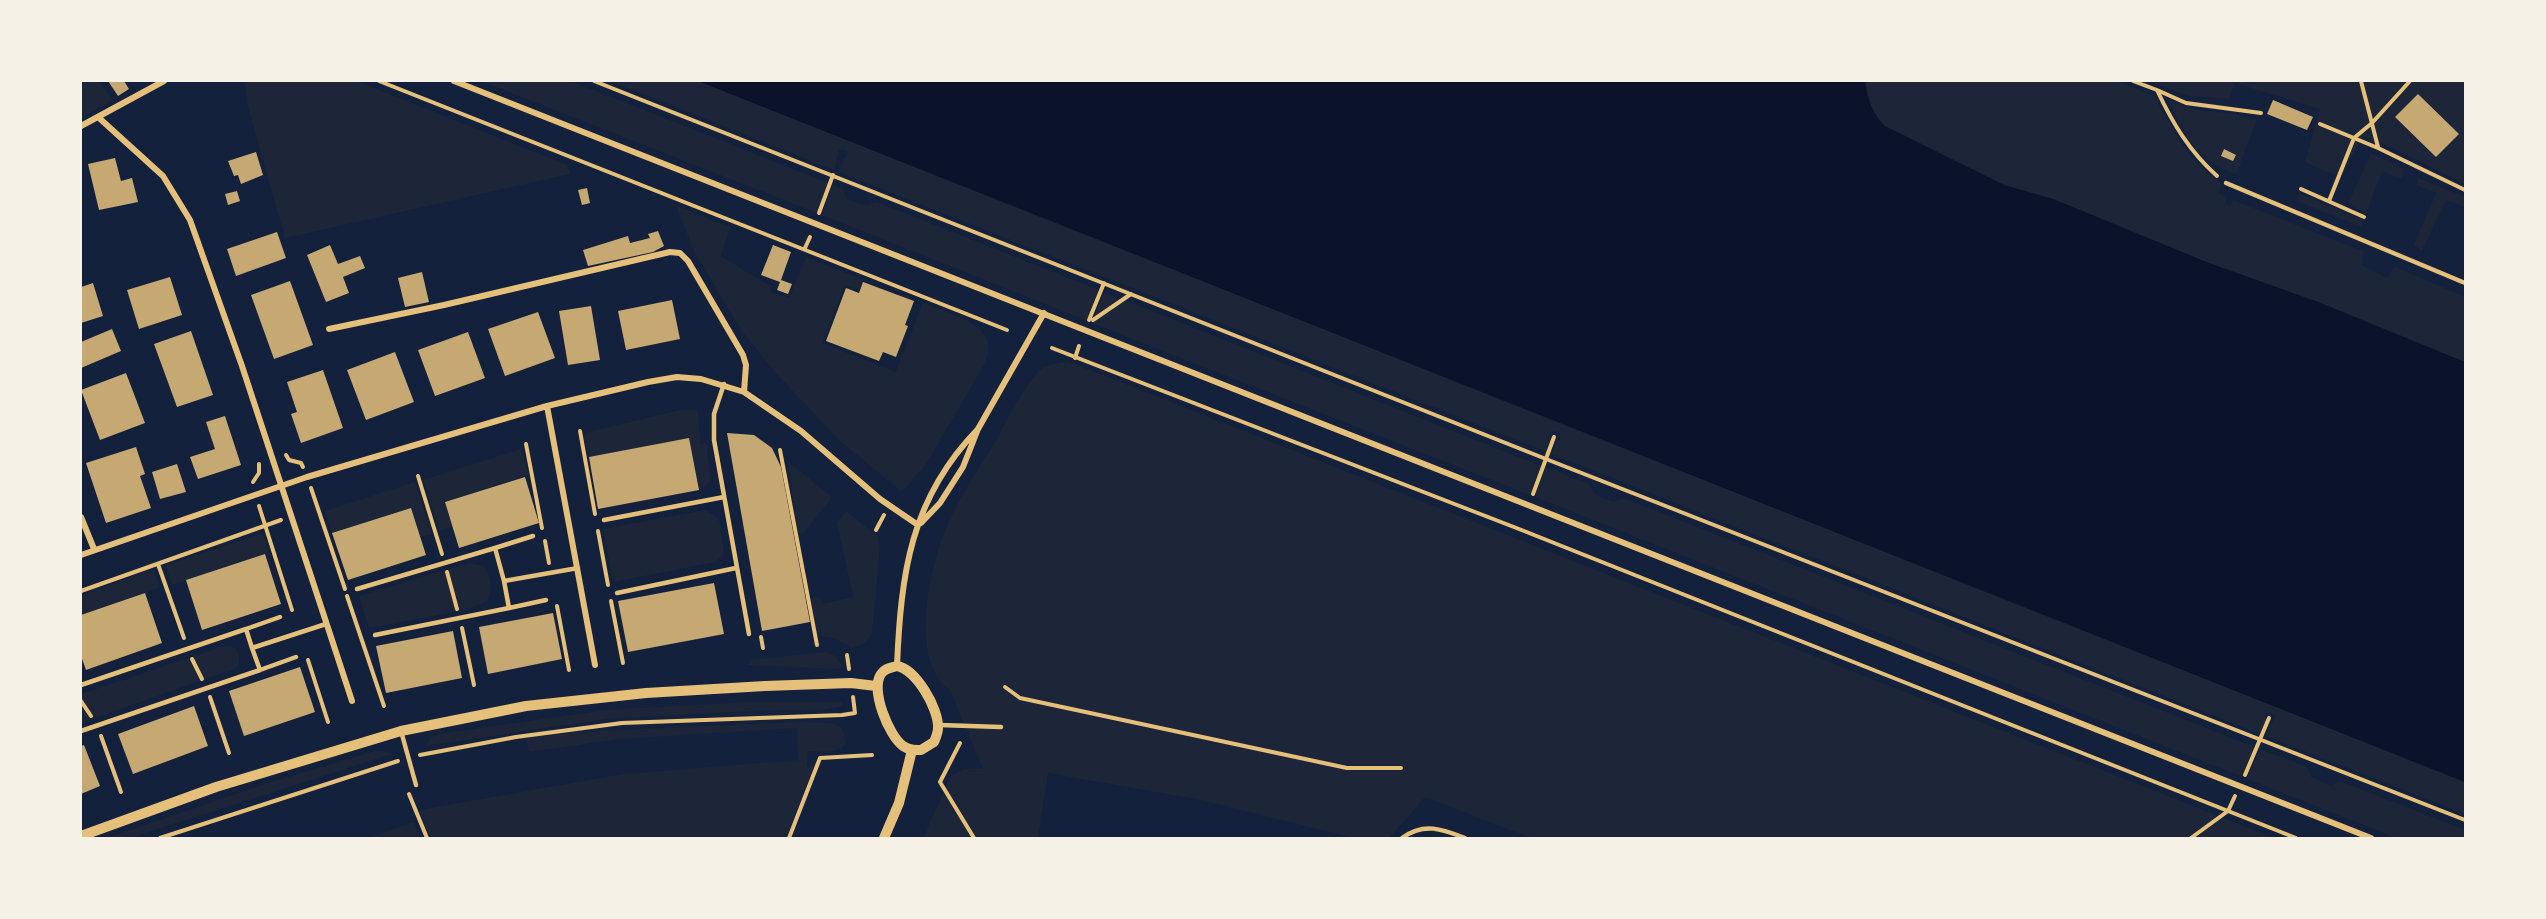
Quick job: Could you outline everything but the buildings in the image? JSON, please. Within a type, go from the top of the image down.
[{"type":"street","points":[[81,126],[164,81]]},
{"type":"street","points":[[454,81],[2371,838]]},
{"type":"street","points":[[98,117],[163,177],[190,220],[242,366],[352,701]]},
{"type":"street","points":[[329,329],[444,305],[670,252],[680,253],[688,261],[743,355],[746,366],[744,392]]},
{"type":"street","points":[[918,525],[940,503],[963,467],[978,429],[1044,313]]},
{"type":"street","points":[[81,555],[280,486],[547,406],[648,382],[677,378],[702,379],[744,392],[801,431],[880,499],[918,525]]},
{"type":"street","points":[[547,406],[595,665]]},
{"type":"street","points":[[897,666],[905,569],[918,525],[937,483],[961,446],[978,429]]},
{"type":"street","points":[[81,517],[94,549]]},
{"type":"street","points":[[897,666],[906,668],[921,684],[934,711],[939,725],[934,742],[927,748],[912,750],[898,742],[891,732],[882,709],[876,686],[882,673],[897,666]]},
{"type":"street","points":[[81,836],[216,787],[401,731],[526,706],[589,698],[765,686],[851,683],[876,686]]},
{"type":"street","points":[[884,838],[899,803],[912,750]]},
{"type":"lane","points":[[2226,183],[2465,283]]},
{"type":"lane","points":[[724,384],[714,414],[714,440],[748,633]]},
{"type":"lane","points":[[604,520],[723,497]]},
{"type":"lane","points":[[357,589],[533,536]]},
{"type":"lane","points":[[495,548],[509,608]]},
{"type":"lane","points":[[504,581],[578,568]]},
{"type":"lane","points":[[617,593],[736,568]]},
{"type":"lane","points":[[375,634],[546,600]]},
{"type":"lane","points":[[81,685],[280,617]]},
{"type":"lane","points":[[252,648],[326,624]]},
{"type":"lane","points":[[246,629],[260,670]]},
{"type":"lane","points":[[81,731],[296,657]]},
{"type":"lane","points":[[939,725],[1001,727]]},
{"type":"lane","points":[[401,731],[416,785]]},
{"type":"lane","points":[[1402,838],[1412,831],[1424,828],[1440,828],[1465,838]]},
{"type":"path","points":[[379,81],[1007,330]]},
{"type":"path","points":[[594,81],[1545,459],[2465,820]]},
{"type":"path","points":[[2133,81],[2186,103],[2261,113]]},
{"type":"path","points":[[2361,81],[2378,148]]},
{"type":"path","points":[[2329,201],[2354,138],[2372,123],[2409,81]]},
{"type":"path","points":[[2157,90],[2180,134],[2199,160],[2226,183]]},
{"type":"path","points":[[2320,124],[2378,148],[2465,190]]},
{"type":"path","points":[[819,214],[833,175]]},
{"type":"path","points":[[2301,189],[2364,217]]},
{"type":"path","points":[[805,248],[810,237]]},
{"type":"path","points":[[1104,283],[1089,321],[1096,319],[1131,294]]},
{"type":"path","points":[[1075,358],[1079,346]]},
{"type":"path","points":[[1052,348],[1519,529],[2296,838]]},
{"type":"path","points":[[580,431],[623,663]]},
{"type":"path","points":[[1532,495],[1554,437]]},
{"type":"path","points":[[526,444],[551,572]]},
{"type":"path","points":[[780,450],[817,645]]},
{"type":"path","points":[[281,454],[284,453],[289,460],[301,463],[303,468]]},
{"type":"path","points":[[254,486],[253,482],[259,473],[259,461],[263,460]]},
{"type":"path","points":[[418,476],[459,617],[474,685]]},
{"type":"path","points":[[258,502],[265,526]]},
{"type":"path","points":[[876,530],[885,514]]},
{"type":"path","points":[[1519,529],[1523,519]]},
{"type":"path","points":[[81,591],[282,520]]},
{"type":"path","points":[[557,605],[569,670]]},
{"type":"path","points":[[1005,687],[1020,698],[1347,768],[1401,768]]},
{"type":"path","points":[[81,701],[97,725],[121,792]]},
{"type":"path","points":[[422,755],[516,737],[622,723],[842,715],[855,713],[855,707]]},
{"type":"path","points":[[2240,786],[2269,718]]},
{"type":"path","points":[[960,743],[940,782],[974,838]]},
{"type":"path","points":[[789,838],[820,758],[872,755]]},
{"type":"path","points":[[160,838],[395,762]]},
{"type":"path","points":[[406,788],[427,838]]},
{"type":"path","points":[[2191,838],[2228,811]]},
{"type":"shaded area","points":[[81,81],[99,81],[113,100],[81,118]]},
{"type":"shaded area","points":[[245,81],[356,81],[567,165],[570,174],[285,238],[248,107]]},
{"type":"shaded area","points":[[481,81],[571,81],[828,183],[817,213]]},
{"type":"shaded area","points":[[610,81],[698,81],[2465,782],[2465,814],[2266,736],[2275,717],[2273,714],[2265,713],[2266,720],[2260,734],[1552,454],[1557,440],[1560,441],[1560,432],[1551,432],[1549,436],[1552,438],[1547,452],[839,172],[844,158],[849,154],[846,150],[839,150],[834,170]]},
{"type":"shaded area","points":[[698,81],[1865,81],[1871,105],[1876,116],[1885,126],[2004,185],[2053,199],[2209,263],[2318,302],[2465,362],[2465,782]]},
{"type":"shaded area","points":[[1865,81],[2116,81],[2154,96],[2179,140],[2195,162],[2222,184],[2218,193],[2226,197],[2225,204],[2231,206],[2233,200],[2364,252],[2362,265],[2387,278],[2394,266],[2465,297],[2465,362],[2318,302],[2209,263],[2053,199],[2004,185],[1885,126],[1876,116],[1871,105]]},
{"type":"shaded area","points":[[2149,81],[2465,81],[2465,184],[2384,144],[2363,138],[2339,177],[2305,162],[2320,109],[2235,83],[2229,99],[2188,96]]},
{"type":"shaded area","points":[[2168,100],[2195,110],[2235,114],[2257,120],[2236,174],[2211,162],[2201,154],[2180,125]]},
{"type":"shaded area","points":[[2371,153],[2404,169],[2402,179],[2382,171],[2366,214],[2348,204]]},
{"type":"shaded area","points":[[2418,178],[2465,197],[2465,207],[2446,200],[2422,251],[2414,245],[2436,193],[2417,185]]},
{"type":"shaded area","points":[[833,185],[843,189],[847,199],[867,206],[877,202],[1099,290],[1088,321],[822,215]]},
{"type":"shaded area","points":[[2299,193],[2363,220],[2361,227],[2295,200]]},
{"type":"shaded area","points":[[676,206],[730,227],[721,256],[771,287],[771,292],[789,298],[806,257],[862,279],[859,289],[845,285],[822,343],[896,372],[923,303],[960,317],[981,331],[987,340],[988,351],[984,365],[926,464],[902,492],[838,439],[774,371],[741,330],[695,253]]},
{"type":"shaded area","points":[[1104,292],[1541,466],[1530,495],[1092,323]]},
{"type":"shaded area","points":[[1067,361],[2274,838],[1531,838],[1425,797],[1389,838],[1354,838],[1201,800],[1048,773],[1038,838],[923,838],[951,776],[964,769],[983,769],[950,690],[937,676],[929,658],[926,612],[934,564],[947,526],[958,503],[1026,388],[1045,367]]},
{"type":"shaded area","points":[[684,409],[698,411],[700,444],[706,443],[711,480],[705,487],[699,490],[689,438],[589,457],[584,437],[588,432]]},
{"type":"shaded area","points":[[521,449],[529,475],[445,502],[452,527],[439,531],[423,480]]},
{"type":"shaded area","points":[[788,462],[832,497],[802,535],[797,531]]},
{"type":"shaded area","points":[[1546,467],[1589,484],[1594,494],[1613,502],[1624,498],[2254,747],[2243,777],[1535,497]]},
{"type":"shaded area","points":[[415,482],[432,534],[421,537],[411,508],[332,533],[325,511]]},
{"type":"shaded area","points":[[705,510],[719,518],[724,553],[716,562],[613,582],[603,529]]},
{"type":"shaded area","points":[[846,511],[877,536],[880,547],[872,634],[865,643],[852,648],[834,638],[817,636],[811,598],[820,597],[822,604],[853,597],[837,523]]},
{"type":"shaded area","points":[[263,533],[269,553],[172,585],[166,565]]},
{"type":"shaded area","points":[[469,563],[483,566],[488,575],[491,587],[487,601],[470,609],[369,628],[359,596]]},
{"type":"shaded area","points":[[154,569],[160,587],[81,615],[81,595]]},
{"type":"shaded area","points":[[227,645],[235,648],[239,655],[236,668],[81,723],[81,694]]},
{"type":"shaded area","points":[[827,652],[835,656],[843,667],[838,669],[748,665],[750,660]]},
{"type":"shaded area","points":[[751,702],[843,702],[842,706],[822,710],[751,711],[606,719],[425,746],[432,737],[439,734],[606,710]]},
{"type":"shaded area","points":[[797,722],[832,723],[842,728],[846,743],[834,751],[808,751],[807,766],[814,765],[786,838],[431,838],[419,810],[623,774],[798,760],[797,728],[619,739],[529,752],[526,738],[574,732]]},
{"type":"shaded area","points":[[2260,749],[2307,767],[2311,777],[2331,786],[2340,781],[2465,830],[2465,838],[2396,838],[2247,779]]},
{"type":"shaded area","points":[[374,751],[392,754],[130,838],[107,838],[265,784]]},
{"type":"shaded area","points":[[414,822],[420,838],[369,838]]}]
